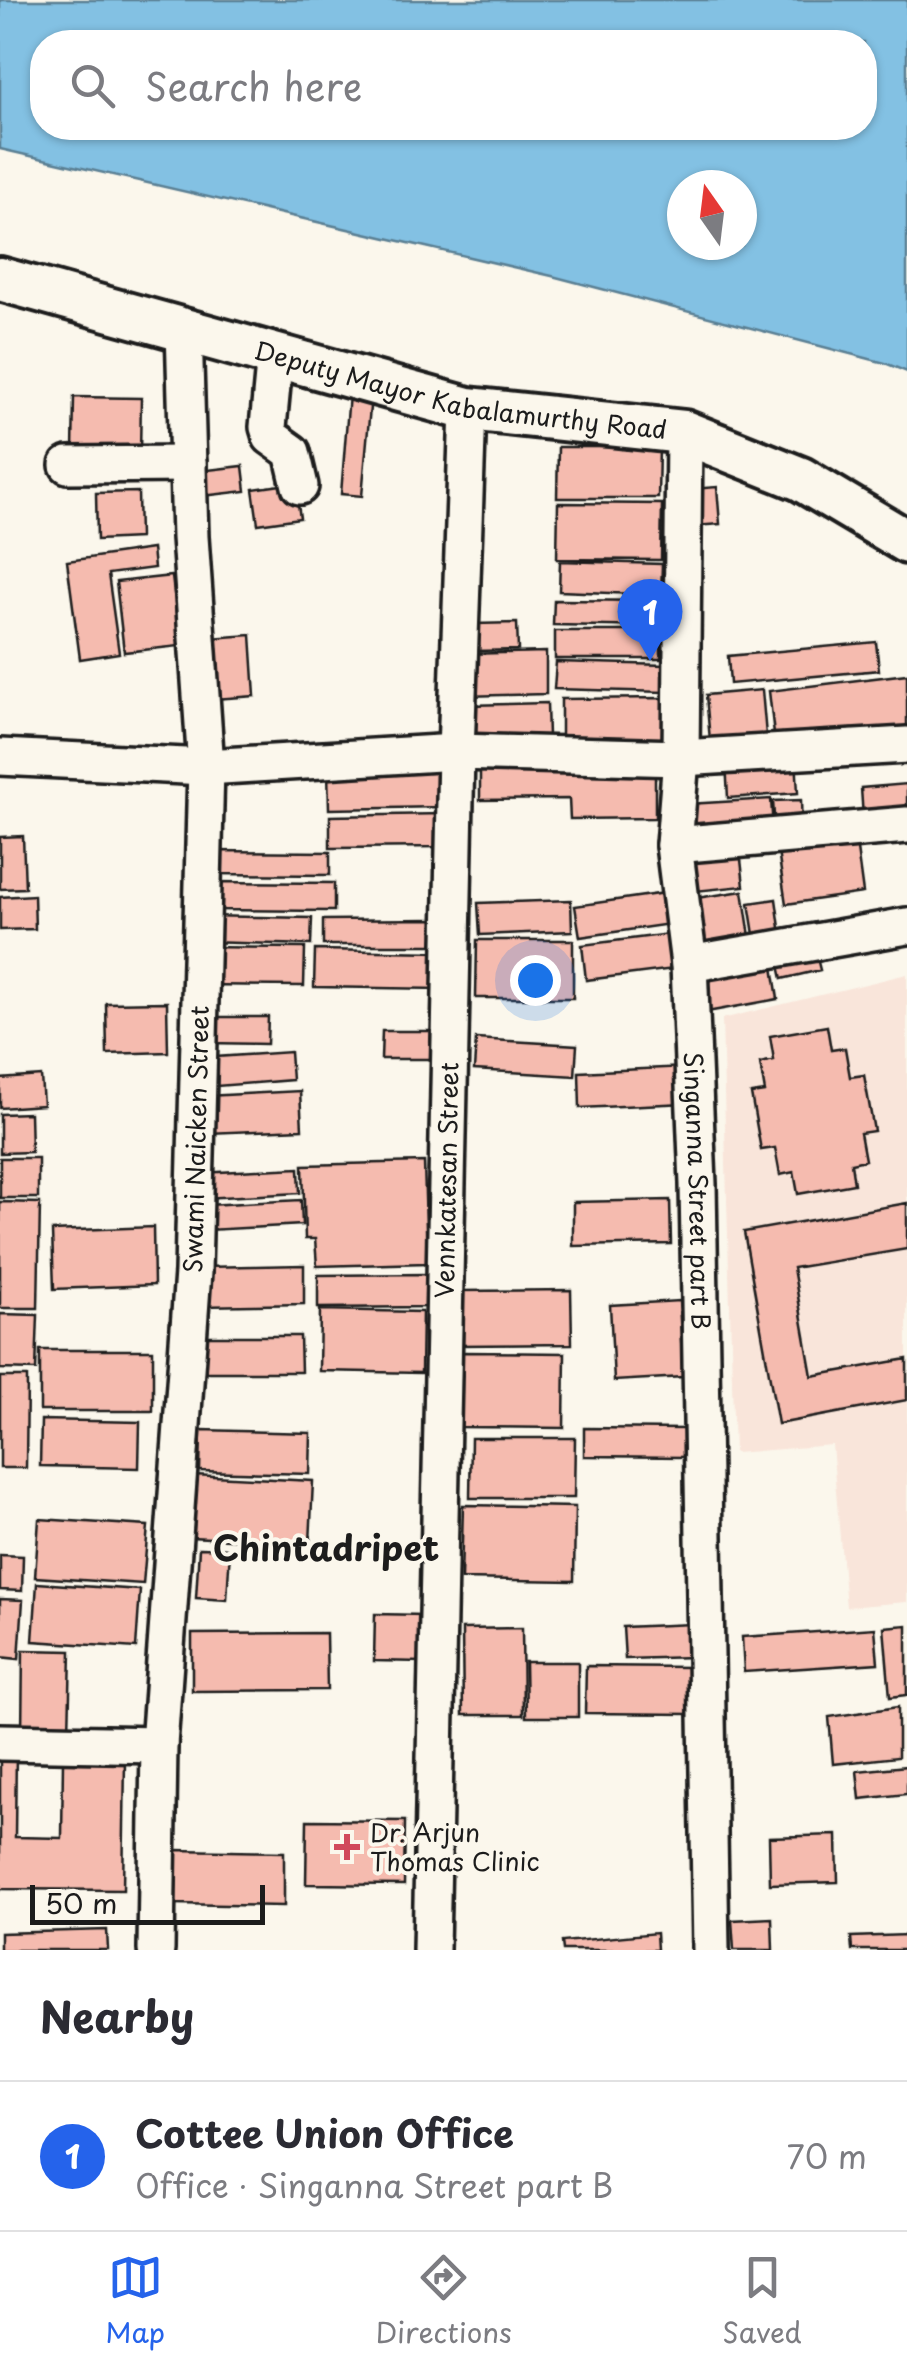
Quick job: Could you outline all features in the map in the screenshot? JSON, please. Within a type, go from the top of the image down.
[{"type":"street","name":"Deputy Mayor Kabalamurthy Road","points":[[0,279],[468,409],[684,432],[800,479],[907,542]]},
{"type":"street","name":"Swami Naicken Street","points":[[156,1950],[159,1745],[193,1272],[206,767],[190,537],[184,328]]},
{"type":"street","points":[[275,354],[268,427],[271,437],[292,452],[300,486]]},
{"type":"street","name":"Vennkatesan Street","points":[[430,1950],[456,752],[468,409]]},
{"type":"street","name":"Singanna Street part B","points":[[684,432],[681,758],[674,844],[689,964],[698,1184],[711,1950]]},
{"type":"street","points":[[68,464],[188,464]]},
{"type":"street","points":[[0,757],[206,767],[456,752],[681,758],[907,746]]},
{"type":"street","points":[[674,844],[907,824]]},
{"type":"street","points":[[689,964],[907,926]]},
{"type":"street","points":[[0,1742],[159,1745]]},
{"type":"shaded area","points":[[907,974],[907,1602],[846,1607],[832,1445],[734,1453],[722,1019]]},
{"type":"water","points":[[0,0],[907,0],[907,372],[552,276],[0,149]]},
{"type":"building","points":[[349,394],[371,396],[362,496],[341,494]]},
{"type":"building","points":[[74,397],[141,398],[140,453],[73,452]]},
{"type":"building","points":[[558,447],[659,447],[658,498],[557,498]]},
{"type":"building","points":[[243,466],[246,491],[193,497],[190,472]]},
{"type":"building","points":[[295,483],[300,518],[258,524],[253,489]]},
{"type":"building","points":[[717,487],[720,524],[695,526],[692,489]]},
{"type":"building","points":[[138,492],[139,538],[97,540],[96,493]]},
{"type":"building","points":[[558,503],[662,504],[661,560],[557,559]]},
{"type":"building","points":[[152,549],[154,568],[108,574],[119,653],[80,659],[67,561]]},
{"type":"building","points":[[560,561],[662,564],[661,595],[559,591]]},
{"type":"building","points":[[172,576],[180,646],[124,652],[116,582]]},
{"type":"building","points":[[554,600],[660,601],[660,627],[553,625]]},
{"type":"building","points":[[517,623],[518,650],[475,651],[474,624]]},
{"type":"building","points":[[555,631],[661,631],[661,659],[555,659]]},
{"type":"building","points":[[251,635],[255,696],[215,699],[211,638]]},
{"type":"building","points":[[876,642],[879,670],[730,684],[728,656]]},
{"type":"building","points":[[546,652],[546,694],[464,696],[464,654]]},
{"type":"building","points":[[556,662],[666,665],[665,692],[554,689]]},
{"type":"building","points":[[907,674],[907,735],[776,752],[769,691]]},
{"type":"building","points":[[762,690],[767,747],[711,752],[706,695]]},
{"type":"building","points":[[667,698],[668,742],[561,742],[561,699]]},
{"type":"building","points":[[547,703],[548,736],[468,739],[467,705]]},
{"type":"building","points":[[796,757],[798,793],[728,798],[726,762]]},
{"type":"building","points":[[655,766],[655,818],[570,819],[569,799],[480,800],[480,768]]},
{"type":"building","points":[[441,770],[442,807],[329,809],[328,772]]},
{"type":"building","points":[[907,784],[907,815],[863,818],[861,788]]},
{"type":"building","points":[[771,799],[773,829],[689,833],[688,804]]},
{"type":"building","points":[[801,800],[802,830],[775,831],[773,801]]},
{"type":"building","points":[[442,814],[443,847],[330,848],[330,816]]},
{"type":"building","points":[[855,834],[863,893],[786,904],[777,845]]},
{"type":"building","points":[[23,836],[25,888],[0,889],[0,837]]},
{"type":"building","points":[[739,842],[744,886],[686,892],[681,848]]},
{"type":"building","points":[[210,851],[330,852],[330,875],[210,874]]},
{"type":"building","points":[[213,882],[334,883],[334,911],[213,910]]},
{"type":"building","points":[[743,891],[751,943],[698,951],[690,899]]},
{"type":"building","points":[[672,892],[677,923],[580,937],[575,906]]},
{"type":"building","points":[[34,895],[35,929],[0,930],[0,897]]},
{"type":"building","points":[[776,899],[782,942],[756,947],[749,903]]},
{"type":"building","points":[[571,900],[572,931],[480,935],[478,903]]},
{"type":"building","points":[[206,916],[312,918],[311,945],[205,942]]},
{"type":"building","points":[[433,919],[434,945],[323,945],[323,920]]},
{"type":"building","points":[[678,933],[682,968],[586,980],[582,945]]},
{"type":"building","points":[[477,940],[573,940],[573,998],[476,998]]},
{"type":"building","points":[[828,944],[831,959],[818,962],[820,970],[782,979],[777,956]]},
{"type":"building","points":[[202,947],[305,948],[304,986],[201,985]]},
{"type":"building","points":[[315,950],[442,952],[441,989],[314,987]]},
{"type":"building","points":[[771,954],[778,999],[707,1012],[699,967]]},
{"type":"building","points":[[167,1002],[168,1052],[107,1054],[106,1003]]},
{"type":"building","points":[[207,1017],[268,1017],[267,1044],[207,1043]]},
{"type":"building","points":[[827,1026],[831,1050],[845,1048],[850,1077],[864,1075],[874,1131],[860,1133],[865,1160],[851,1163],[854,1184],[798,1194],[794,1172],[780,1175],[775,1148],[761,1150],[751,1094],[765,1092],[760,1063],[774,1060],[770,1036]]},
{"type":"building","points":[[382,1031],[434,1031],[433,1059],[381,1059]]},
{"type":"building","points":[[476,1039],[577,1045],[575,1076],[474,1070]]},
{"type":"building","points":[[290,1052],[292,1080],[204,1087],[201,1058]]},
{"type":"building","points":[[685,1067],[686,1103],[580,1108],[579,1072]]},
{"type":"building","points":[[41,1076],[43,1105],[0,1108],[0,1079]]},
{"type":"building","points":[[300,1091],[302,1129],[208,1133],[206,1096]]},
{"type":"building","points":[[30,1113],[31,1152],[0,1153],[0,1114]]},
{"type":"building","points":[[0,1158],[38,1158],[38,1198],[0,1198]]},
{"type":"building","points":[[424,1162],[427,1263],[317,1266],[315,1239],[305,1239],[303,1165]]},
{"type":"building","points":[[299,1168],[300,1193],[201,1198],[200,1173]]},
{"type":"building","points":[[301,1200],[302,1225],[208,1230],[207,1205]]},
{"type":"building","points":[[670,1200],[671,1244],[573,1246],[573,1202]]},
{"type":"building","points":[[0,1202],[40,1203],[38,1308],[0,1308]]},
{"type":"building","points":[[907,1203],[907,1249],[793,1268],[812,1376],[907,1359],[907,1400],[778,1424],[744,1232]]},
{"type":"building","points":[[153,1227],[154,1285],[54,1289],[52,1231]]},
{"type":"building","points":[[304,1265],[304,1304],[201,1306],[201,1267]]},
{"type":"building","points":[[430,1274],[430,1307],[318,1308],[318,1275]]},
{"type":"building","points":[[571,1290],[572,1344],[457,1345],[457,1291]]},
{"type":"building","points":[[679,1301],[683,1377],[614,1381],[610,1305]]},
{"type":"building","points":[[320,1310],[422,1312],[421,1373],[319,1371]]},
{"type":"building","points":[[0,1314],[38,1315],[36,1370],[0,1369]]},
{"type":"building","points":[[202,1336],[300,1336],[301,1372],[201,1372]]},
{"type":"building","points":[[40,1350],[153,1350],[153,1411],[40,1411]]},
{"type":"building","points":[[460,1352],[565,1353],[564,1428],[459,1427]]},
{"type":"building","points":[[0,1377],[27,1377],[26,1468],[0,1468]]},
{"type":"building","points":[[41,1420],[140,1422],[139,1468],[40,1466]]},
{"type":"building","points":[[584,1428],[685,1429],[685,1457],[584,1456]]},
{"type":"building","points":[[201,1430],[311,1433],[310,1474],[200,1471]]},
{"type":"building","points":[[471,1438],[575,1438],[574,1498],[470,1498]]},
{"type":"building","points":[[193,1475],[313,1481],[310,1543],[190,1537]]},
{"type":"building","points":[[463,1505],[575,1507],[574,1581],[461,1579]]},
{"type":"building","points":[[39,1519],[148,1526],[143,1584],[35,1577]]},
{"type":"building","points":[[199,1548],[230,1549],[227,1600],[196,1598]]},
{"type":"building","points":[[0,1555],[23,1556],[22,1591],[0,1590]]},
{"type":"building","points":[[37,1583],[140,1590],[136,1648],[33,1641]]},
{"type":"building","points":[[0,1599],[23,1600],[19,1659],[0,1657]]},
{"type":"building","points":[[375,1614],[424,1615],[423,1662],[374,1661]]},
{"type":"building","points":[[692,1624],[693,1657],[625,1659],[623,1627]]},
{"type":"building","points":[[907,1625],[907,1695],[890,1697],[884,1627]]},
{"type":"building","points":[[522,1628],[523,1715],[463,1715],[462,1629]]},
{"type":"building","points":[[875,1628],[878,1663],[744,1672],[742,1637]]},
{"type":"building","points":[[326,1633],[327,1690],[192,1691],[192,1634]]},
{"type":"building","points":[[23,1650],[71,1651],[69,1734],[22,1734]]},
{"type":"building","points":[[525,1662],[578,1662],[578,1717],[526,1717]]},
{"type":"building","points":[[586,1666],[690,1667],[690,1714],[585,1713]]},
{"type":"building","points":[[898,1707],[898,1757],[833,1764],[829,1717]]},
{"type":"building","points":[[0,1750],[16,1750],[15,1837],[62,1838],[63,1760],[125,1760],[123,1890],[0,1889]]},
{"type":"building","points":[[907,1766],[907,1794],[860,1799],[857,1771]]},
{"type":"building","points":[[307,1820],[405,1821],[404,1885],[306,1884]]},
{"type":"building","points":[[837,1835],[838,1882],[770,1884],[769,1837]]},
{"type":"building","points":[[175,1850],[284,1852],[284,1906],[174,1904]]},
{"type":"building","points":[[772,1918],[773,1950],[734,1950],[732,1920]]},
{"type":"building","points":[[107,1930],[108,1950],[0,1950],[0,1933]]},
{"type":"building","points":[[656,1933],[657,1950],[563,1950],[562,1942]]},
{"type":"building","points":[[907,1935],[907,1950],[852,1950],[851,1937]]},
{"type":"place","name":"Cottee Union Office","points":[[650,661]]},
{"type":"place","name":"Dr. Arjun Thomas Clinic","points":[[347,1847]]},
{"type":"district","name":"Chintadripet","points":[[326,1549]]}]
